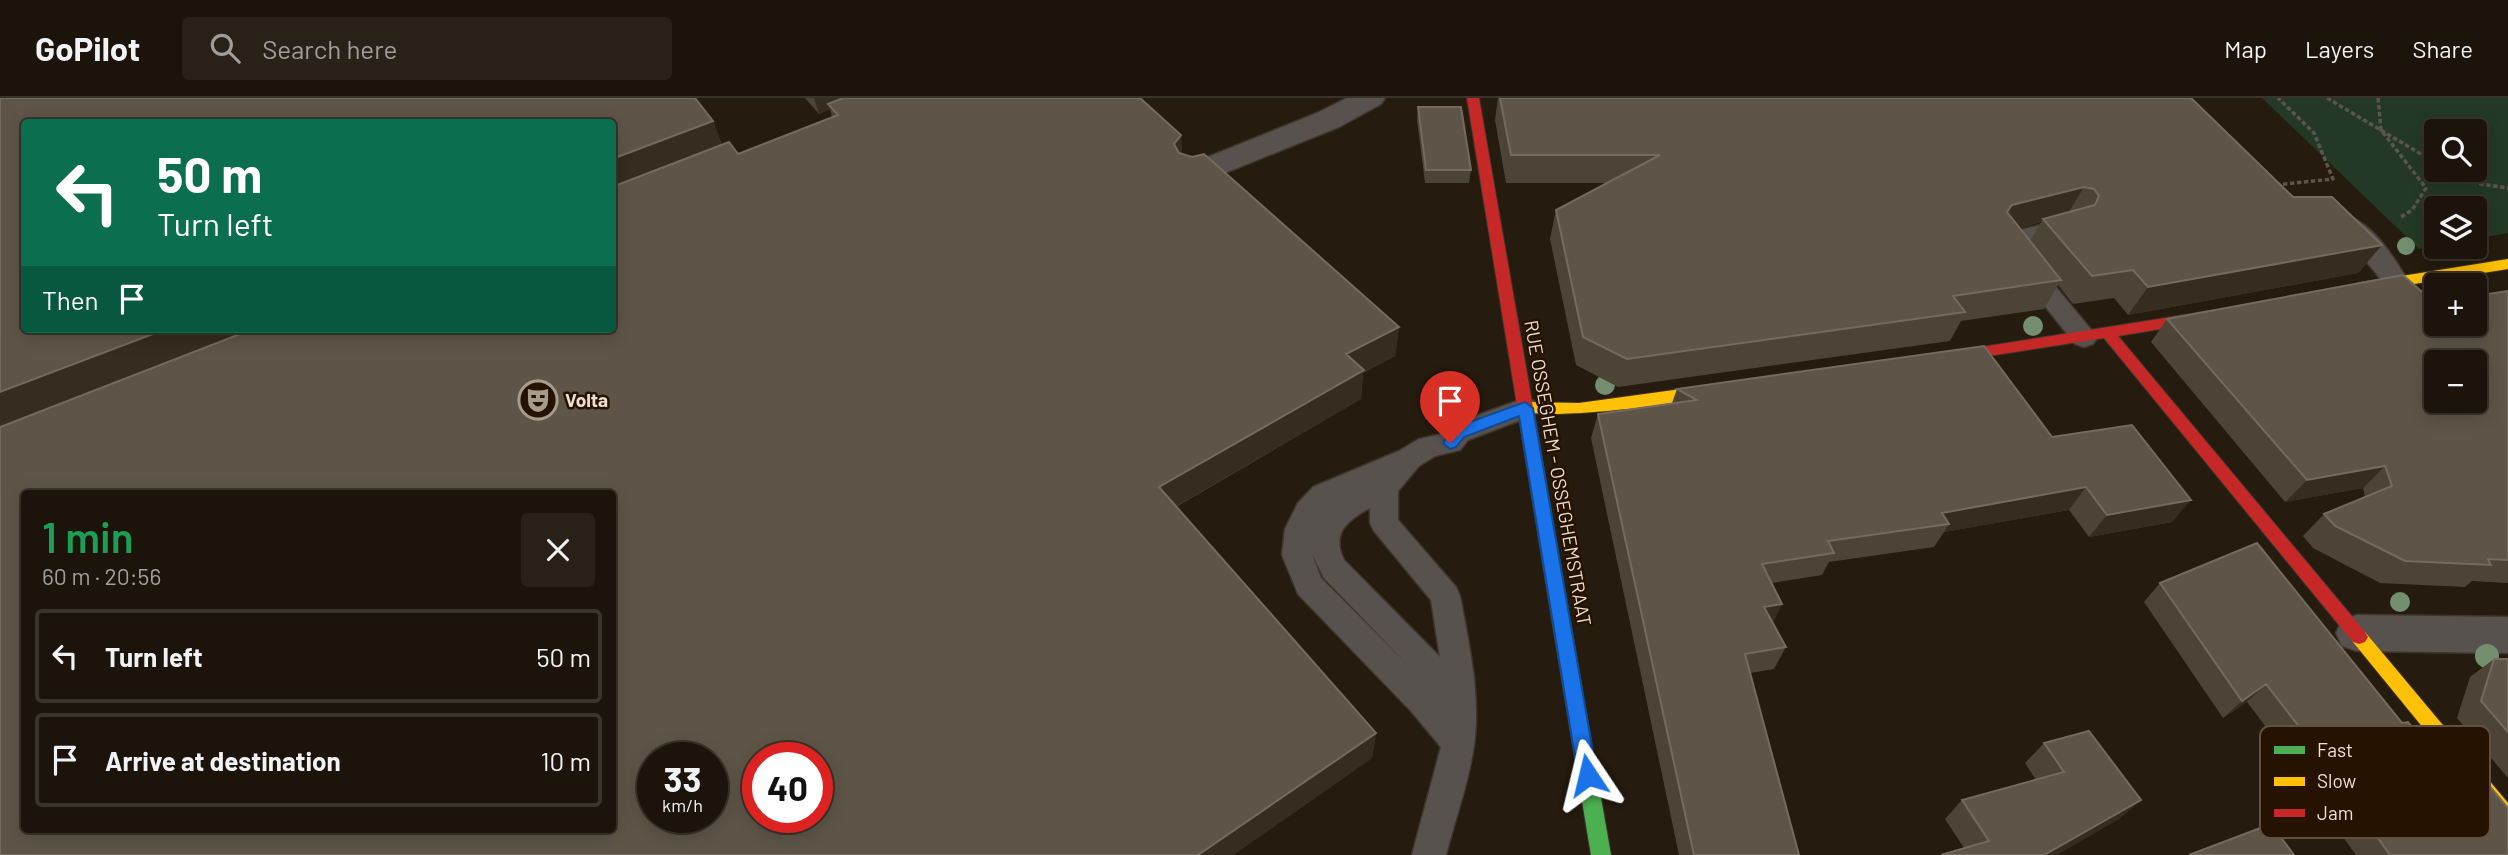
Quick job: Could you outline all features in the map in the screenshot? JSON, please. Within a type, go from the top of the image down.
[{"type":"street","points":[[1194,174],[1328,120],[1370,98]]},
{"type":"street","name":"RUE OSSEGHEM - OSSEGHEMSTRAAT","points":[[1473,98],[1601,855]]},
{"type":"street","points":[[2344,291],[2508,264]]},
{"type":"street","points":[[1920,361],[2084,338],[2226,313]]},
{"type":"street","points":[[2109,334],[2433,726]]},
{"type":"street","points":[[1525,408],[1579,409],[1743,386]]},
{"type":"street","points":[[2357,633],[2508,635]]},
{"type":"street","points":[[2490,795],[2508,817]]},
{"type":"lane","points":[[2272,186],[2285,199],[2323,201],[2364,239],[2396,281]]},
{"type":"lane","points":[[2068,226],[2006,242],[2084,338]]},
{"type":"lane","points":[[1458,744],[1420,700],[1309,585],[1297,555],[1299,529],[1308,511],[1323,495],[1409,458],[1429,446],[1450,443],[1458,433],[1525,408]]},
{"type":"lane","points":[[1409,458],[1384,488],[1339,511],[1331,520],[1323,535],[1324,554],[1334,569],[1445,683],[1460,703]]},
{"type":"lane","points":[[1384,488],[1384,523],[1445,596],[1458,672],[1458,744],[1429,855]]},
{"type":"path","points":[[2272,186],[2333,179],[2314,133],[2278,98]]},
{"type":"path","points":[[2327,98],[2424,156]]},
{"type":"path","points":[[2364,239],[2412,210],[2426,188],[2381,130],[2378,98]]},
{"type":"path","points":[[2476,182],[2508,188]]},
{"type":"green space","points":[[2262,98],[2508,98],[2508,233],[2487,237],[2487,196],[2424,196],[2424,248],[2419,249]]},
{"type":"building","points":[[0,98],[695,98],[713,121],[616,157],[616,119],[21,119],[21,333],[155,333],[0,392]]},
{"type":"building","points":[[843,98],[1140,98],[1181,135],[1174,144],[1179,153],[1192,157],[1204,154],[1399,327],[1346,354],[1364,370],[1159,487],[1376,733],[1198,855],[0,855],[0,427],[243,333],[616,333],[616,185],[729,142],[738,154],[838,115],[828,104]]},
{"type":"building","points":[[1500,98],[2191,98],[2293,197],[2332,197],[2382,245],[2148,287],[2133,270],[2092,276],[2043,219],[2095,205],[2099,196],[2094,189],[2084,187],[2012,205],[2007,212],[2061,280],[1953,296],[1965,312],[1627,359],[1583,337],[1556,210],[1660,155],[1511,155]]},
{"type":"building","points":[[1418,107],[1461,107],[1471,170],[1426,170]]},
{"type":"building","points":[[2403,275],[2424,291],[2424,336],[2487,336],[2487,294],[2508,291],[2508,560],[2488,559],[2491,565],[2405,561],[2335,526],[2324,514],[2392,486],[2385,466],[2307,480],[2167,319]]},
{"type":"building","points":[[1984,346],[2052,437],[2132,425],[2191,500],[2107,515],[2086,487],[1942,513],[1949,524],[1828,541],[1834,553],[1762,564],[1782,604],[1764,607],[1786,647],[1745,654],[1799,855],[1694,855],[1598,414],[1697,400],[1677,389]]},
{"type":"building","points":[[2257,543],[2402,723],[2408,722],[2411,726],[2299,726],[2266,684],[2242,701],[2160,583]]},
{"type":"building","points":[[2494,659],[2508,659],[2508,732],[2481,701]]},
{"type":"building","points":[[2089,731],[2141,800],[2044,855],[1941,855],[1989,841],[1962,800],[2064,772],[2044,743]]},
{"type":"building","points":[[2490,786],[2508,808],[2508,855],[2390,855],[2378,838],[2490,838]]},
{"type":"building","points":[[2260,828],[2260,838],[2281,838],[2294,855],[2189,855]]},
{"type":"traffic: fast","points":[[1562,626],[1601,855]]},
{"type":"traffic: slow","points":[[2358,288],[2508,264]]},
{"type":"traffic: slow","points":[[1525,408],[1579,409],[1725,389]]},
{"type":"traffic: slow","points":[[2359,637],[2433,726]]},
{"type":"traffic: slow","points":[[2490,795],[2508,817]]},
{"type":"traffic: jam","points":[[1473,98],[1562,626]]},
{"type":"traffic: jam","points":[[1937,359],[2216,315]]},
{"type":"traffic: jam","points":[[2109,334],[2359,637]]},
{"type":"place","name":"Volta","points":[[538,400]]},
{"type":"route","points":[[1450,443],[1458,433],[1525,408],[1588,775]]}]
